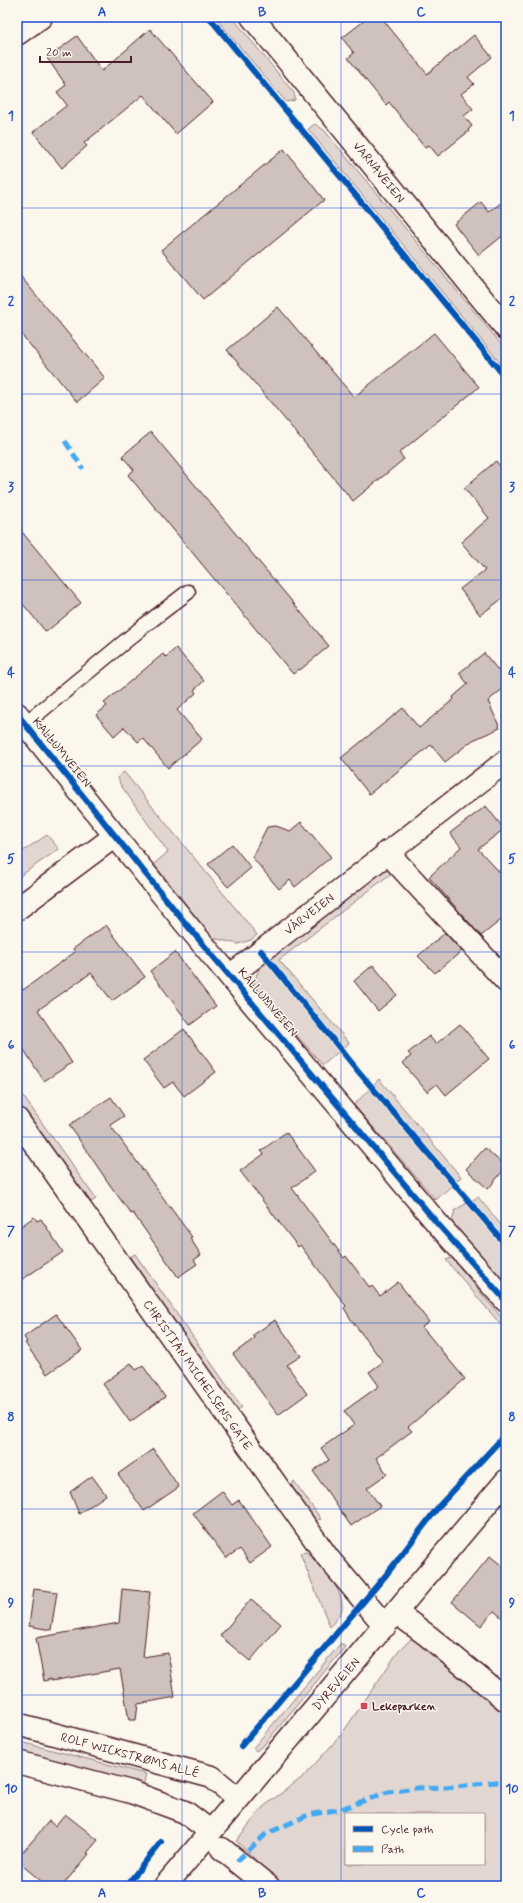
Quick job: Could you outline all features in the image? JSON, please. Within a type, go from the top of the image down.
[{"type":"street","points":[[17,34],[41,17]]},
{"type":"street","name":"VARNAVEIEN","points":[[252,17],[506,328]]},
{"type":"street","name":"KALLUMVEIEN","points":[[21,719],[186,924],[231,975],[437,1223],[506,1301]]},
{"type":"street","name":"VÅRVEIEN","points":[[231,975],[387,852],[506,761]]},
{"type":"street","points":[[17,909],[115,836]]},
{"type":"street","points":[[387,852],[506,981]]},
{"type":"street","name":"CHRISTIAN MICHELSENS GATE","points":[[17,1119],[328,1558],[391,1619],[428,1636],[506,1700]]},
{"type":"street","name":"DYREVEIEN","points":[[165,1886],[506,1481]]},
{"type":"street","name":"ROLF WICKSTRØMS ALLÉ","points":[[17,1724],[212,1777],[238,1798]]},
{"type":"street","points":[[17,1762],[131,1792],[184,1812],[210,1831]]},
{"type":"street","points":[[222,1849],[268,1886]]},
{"type":"lane","points":[[21,719],[188,592]]},
{"type":"shaded area","points":[[215,17],[232,17],[294,93],[295,100],[286,102]]},
{"type":"shaded area","points":[[315,124],[324,130],[506,350],[506,370],[308,129]]},
{"type":"shaded area","points":[[124,772],[254,931],[257,935],[251,940],[238,944],[213,938],[154,864],[168,852],[120,784],[118,777]]},
{"type":"shaded area","points":[[47,835],[59,849],[17,878],[17,855]]},
{"type":"shaded area","points":[[385,870],[393,872],[279,960],[349,1043],[323,1065],[253,986],[260,965]]},
{"type":"shaded area","points":[[379,1079],[461,1177],[436,1200],[354,1105]]},
{"type":"shaded area","points":[[23,1096],[96,1199],[91,1202],[17,1100]]},
{"type":"shaded area","points":[[478,1197],[506,1231],[506,1286],[452,1222],[455,1210]]},
{"type":"shaded area","points":[[135,1254],[242,1407],[236,1411],[130,1257]]},
{"type":"shaded area","points":[[452,1258],[506,1323],[506,1331],[446,1260]]},
{"type":"shaded area","points":[[294,1481],[321,1519],[315,1521],[291,1487]]},
{"type":"shaded area","points":[[307,1552],[335,1585],[342,1601],[342,1609],[330,1627],[300,1553]]},
{"type":"shaded area","points":[[413,1637],[506,1716],[506,1878],[499,1886],[283,1886],[236,1841],[263,1807],[304,1776],[341,1735],[398,1652]]},
{"type":"shaded area","points":[[341,1643],[345,1647],[264,1745],[256,1751],[253,1748]]},
{"type":"shaded area","points":[[17,1741],[146,1774],[143,1786],[17,1754]]},
{"type":"building","points":[[369,17],[381,17],[427,74],[474,35],[492,57],[468,77],[474,84],[461,94],[473,109],[464,116],[472,126],[468,130],[469,131],[438,156],[429,145],[425,148],[389,102],[386,105],[348,58],[354,53],[342,38]]},
{"type":"building","points":[[150,29],[213,102],[176,134],[143,95],[84,143],[87,146],[62,168],[33,132],[67,105],[57,92],[66,85],[47,58],[77,36],[102,71]]},
{"type":"building","points":[[284,149],[324,200],[203,300],[161,250]]},
{"type":"building","points":[[506,199],[506,233],[479,255],[454,224],[481,202],[489,212]]},
{"type":"building","points":[[17,272],[105,378],[77,402],[17,329]]},
{"type":"building","points":[[278,307],[354,397],[434,333],[479,387],[399,453],[404,459],[353,501],[227,350]]},
{"type":"building","points":[[151,432],[329,646],[300,670],[299,669],[293,674],[128,475],[134,470],[122,456]]},
{"type":"building","points":[[496,461],[506,474],[506,596],[480,615],[460,589],[485,570],[461,542],[489,518],[464,488]]},
{"type":"building","points":[[17,526],[81,603],[46,632],[17,597]]},
{"type":"building","points":[[176,648],[204,681],[194,690],[196,693],[177,710],[202,739],[168,768],[143,738],[138,742],[124,727],[114,736],[96,715],[107,706],[104,703],[163,654],[166,657]]},
{"type":"building","points":[[484,653],[506,680],[506,686],[488,701],[500,728],[473,740],[445,762],[431,745],[369,794],[341,758],[403,708],[419,728],[454,699],[453,697],[468,684],[459,673]]},
{"type":"building","points":[[486,806],[504,829],[478,849],[506,879],[506,916],[481,936],[429,877],[461,847],[450,833]]},
{"type":"building","points":[[301,822],[331,857],[295,887],[290,880],[279,889],[252,857],[267,827],[276,826],[290,831]]},
{"type":"building","points":[[232,844],[251,868],[228,887],[208,864]]},
{"type":"building","points":[[106,925],[145,977],[112,1001],[91,973],[38,1010],[72,1063],[44,1081],[17,1039],[17,981],[23,990],[75,952],[73,949]]},
{"type":"building","points":[[445,933],[462,951],[435,973],[418,956]]},
{"type":"building","points":[[175,952],[216,1006],[190,1025],[150,971]]},
{"type":"building","points":[[373,965],[397,995],[378,1011],[354,981]]},
{"type":"building","points":[[460,1024],[489,1059],[446,1095],[437,1084],[427,1092],[403,1063],[411,1056],[408,1053],[429,1036],[436,1044]]},
{"type":"building","points":[[184,1029],[216,1072],[184,1096],[173,1082],[164,1088],[143,1060]]},
{"type":"building","points":[[111,1097],[124,1116],[110,1125],[192,1237],[190,1238],[201,1255],[194,1260],[197,1264],[178,1277],[133,1213],[131,1214],[110,1185],[69,1125]]},
{"type":"building","points":[[286,1132],[315,1171],[292,1188],[344,1258],[346,1256],[370,1288],[372,1286],[380,1296],[398,1282],[429,1322],[422,1327],[465,1379],[408,1427],[412,1431],[376,1458],[387,1474],[367,1488],[380,1506],[351,1526],[313,1471],[329,1460],[321,1448],[354,1425],[344,1411],[379,1386],[369,1372],[383,1362],[350,1318],[344,1308],[346,1306],[300,1245],[298,1247],[240,1171],[264,1154],[261,1151]]},
{"type":"building","points":[[485,1148],[506,1167],[488,1189],[466,1169]]},
{"type":"building","points":[[34,1217],[37,1221],[41,1219],[63,1252],[17,1283],[17,1229]]},
{"type":"building","points":[[56,1314],[82,1350],[47,1374],[25,1343],[27,1342],[24,1337]]},
{"type":"building","points":[[275,1320],[301,1356],[287,1365],[307,1394],[278,1415],[233,1354],[255,1338],[253,1335]]},
{"type":"building","points":[[131,1363],[136,1370],[143,1366],[165,1397],[130,1422],[103,1384]]},
{"type":"building","points":[[153,1449],[179,1487],[144,1511],[118,1474]]},
{"type":"building","points":[[92,1476],[106,1495],[79,1514],[70,1492]]},
{"type":"building","points":[[222,1491],[232,1505],[239,1500],[272,1547],[250,1563],[240,1549],[226,1558],[193,1513]]},
{"type":"building","points":[[490,1556],[506,1569],[506,1621],[494,1611],[481,1626],[452,1602]]},
{"type":"building","points":[[34,1589],[57,1592],[51,1630],[29,1626]]},
{"type":"building","points":[[122,1589],[150,1592],[143,1657],[168,1653],[175,1697],[138,1704],[136,1720],[129,1720],[120,1669],[44,1681],[36,1638],[119,1623]]},
{"type":"building","points":[[251,1599],[281,1624],[250,1661],[220,1636]]},
{"type":"building","points":[[65,1814],[98,1840],[87,1853],[89,1854],[62,1886],[47,1886],[17,1861],[17,1859],[49,1821],[55,1826]]},
{"type":"marked path","points":[[65,441],[83,469]]},
{"type":"marked path","points":[[237,1861],[266,1834],[308,1815],[341,1809],[388,1792],[415,1788],[446,1787],[506,1781]]},
{"type":"cycle path","points":[[209,17],[506,378]]},
{"type":"cycle path","points":[[17,714],[186,924],[437,1223],[506,1301]]},
{"type":"cycle path","points":[[261,951],[359,1072],[506,1245]]},
{"type":"cycle path","points":[[241,1746],[386,1575],[439,1506],[506,1434]]},
{"type":"cycle path","points":[[126,1886],[161,1842]]},
{"type":"place","name":"Lekeparken","points":[[364,1706]]}]
